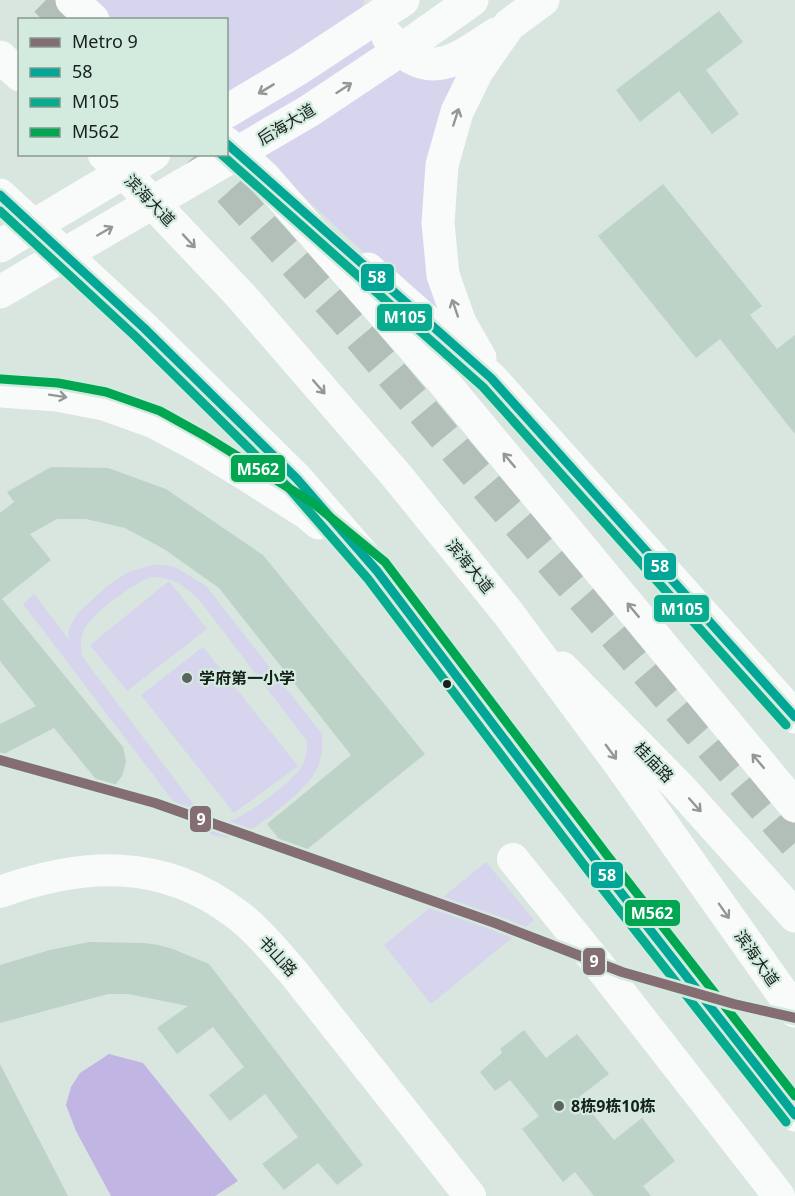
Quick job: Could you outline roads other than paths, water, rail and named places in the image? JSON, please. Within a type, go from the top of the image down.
[{"type":"main road","points":[[72,0],[91,18]]},
{"type":"main road","points":[[375,0],[382,30],[394,45],[410,58],[425,65],[441,64],[460,58],[543,0]]},
{"type":"main road","points":[[228,111],[298,69],[404,0]]},
{"type":"main road","name":"后海大道","points":[[0,292],[309,111],[472,0]]},
{"type":"main road","points":[[491,378],[460,323],[443,274],[438,223],[442,165],[457,112],[477,71],[509,25]]},
{"type":"main road","points":[[0,57],[18,73]]},
{"type":"main road","points":[[228,145],[491,378],[795,717]]},
{"type":"main road","name":"滨海大道","points":[[106,156],[242,296],[396,475],[508,613],[617,760],[795,1011]]},
{"type":"main road","points":[[0,246],[151,156]]},
{"type":"main road","points":[[263,176],[441,379],[795,806]]},
{"type":"main road","points":[[0,195],[144,328],[297,479],[376,571],[597,862],[795,1115]]},
{"type":"main road","points":[[0,391],[57,395],[104,404],[154,422],[199,446],[307,513],[376,571]]},
{"type":"main road","name":"桂庙路","points":[[508,613],[681,789],[795,916]]},
{"type":"street","points":[[513,859],[779,1196]]},
{"type":"street","name":"书山路","points":[[0,892],[60,874],[95,869],[132,871],[165,878],[203,892],[236,914],[271,946],[470,1196]]},
{"type":"tunnel","points":[[46,0],[64,18]]},
{"type":"tunnel","points":[[199,156],[345,319],[795,843]]},
{"type":"metro line","name":"9","points":[[0,760],[155,803],[495,923],[622,972],[734,1004],[795,1018]]},
{"type":"place","name":"学府第一小学","points":[[187,678]]},
{"type":"place","name":"8栋9栋10栋","points":[[559,1106]]}]
